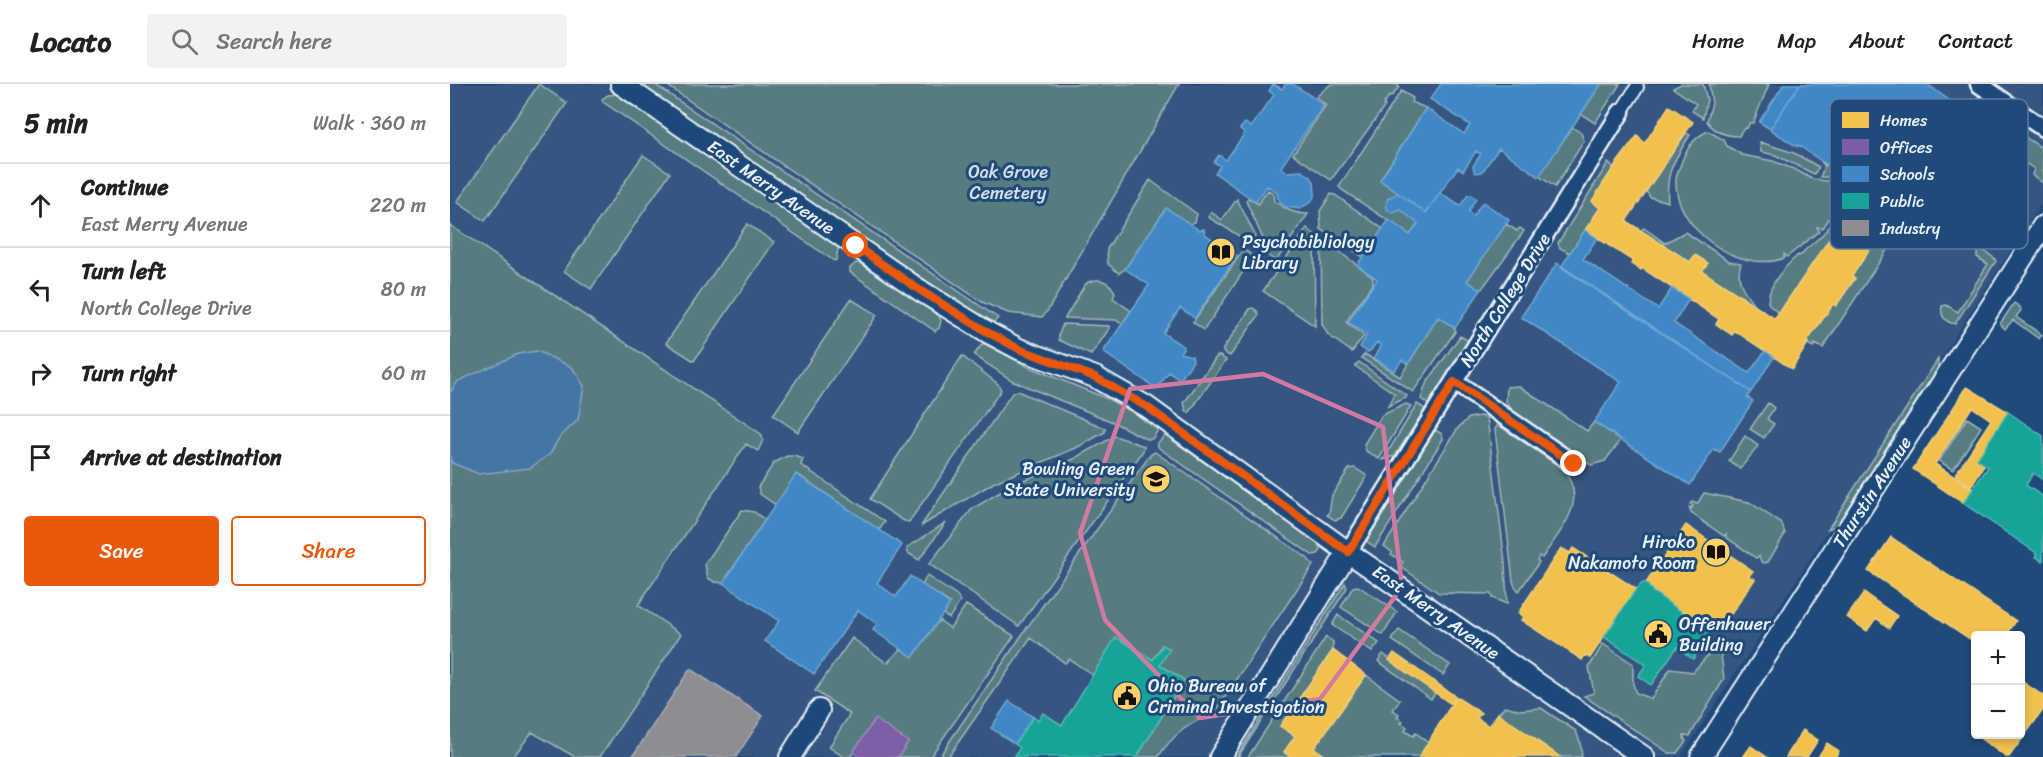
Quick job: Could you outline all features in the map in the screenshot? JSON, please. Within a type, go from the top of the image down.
[{"type":"street","name":"East Merry Avenue","points":[[621,84],[961,317],[1019,349],[1095,377],[1147,407],[1348,552],[1644,757]]},
{"type":"street","points":[[1980,84],[2001,99]]},
{"type":"street","name":"North College Drive","points":[[1220,757],[1637,87]]},
{"type":"street","points":[[2028,118],[2043,128]]},
{"type":"street","name":"Thurstin Avenue","points":[[1701,757],[2043,226]]},
{"type":"street","points":[[1454,382],[1574,464]]},
{"type":"street","points":[[790,757],[819,710]]},
{"type":"highlighted area","points":[[1263,374],[1383,427],[1402,587],[1320,699],[1200,718],[1105,620],[1080,533],[1130,389]]},
{"type":"shaded area","name":"Bowling Green State University","points":[[450,84],[2043,84],[2043,201],[2028,224],[2028,99],[1830,99],[1830,249],[2012,249],[1681,757],[450,757]]},
{"type":"shaded area","points":[[537,351],[572,367],[584,386],[578,420],[559,438],[550,454],[530,468],[479,474],[452,463],[450,459],[450,393],[458,381],[518,354]]},
{"type":"green space","points":[[539,84],[567,103],[485,221],[457,202]]},
{"type":"green space","points":[[638,84],[654,84],[998,318],[991,325]]},
{"type":"green space","name":"Oak Grove Cemetery","points":[[665,84],[1179,84],[1042,317],[1008,313],[982,302]]},
{"type":"green space","points":[[1331,84],[1397,84],[1399,87],[1391,97],[1389,96],[1383,105],[1385,106],[1331,180],[1293,154],[1326,105],[1316,97]]},
{"type":"green space","points":[[1601,84],[1620,84],[1595,123],[1581,114]]},
{"type":"green space","points":[[1681,84],[1703,84],[1707,100],[1703,118],[1692,111],[1696,104],[1673,88]]},
{"type":"green space","points":[[1709,84],[1769,84],[1753,123],[1749,123],[1739,136],[1721,133],[1707,121],[1712,103]]},
{"type":"green space","points":[[1401,91],[1413,98],[1411,102],[1426,108],[1380,180],[1426,213],[1410,235],[1339,187]]},
{"type":"green space","points":[[618,94],[835,240],[838,249],[836,260],[834,261],[603,102],[602,99],[608,95]]},
{"type":"green space","points":[[1572,127],[1581,133],[1584,141],[1555,187],[1539,176]]},
{"type":"green space","points":[[1708,131],[1724,140],[1727,146],[1742,155],[1773,161],[1812,179],[1830,181],[1830,217],[1825,225],[1822,228],[1817,227],[1819,231],[1787,257],[1784,254],[1784,258],[1766,261],[1748,260],[1712,243],[1697,230],[1685,214],[1678,197],[1676,179],[1689,147]]},
{"type":"green space","points":[[1686,133],[1690,135],[1670,174],[1668,202],[1650,197],[1646,191]]},
{"type":"green space","points":[[2028,139],[2043,149],[2043,183],[2032,175],[2034,169],[2028,165]]},
{"type":"green space","points":[[1760,142],[1794,153],[1819,167],[1814,174],[1775,155],[1761,152]]},
{"type":"green space","points":[[643,155],[670,173],[591,289],[564,271]]},
{"type":"green space","points":[[1830,160],[1830,177],[1820,177],[1825,166],[1821,162],[1826,165]]},
{"type":"green space","points":[[1608,163],[1614,167],[1592,201],[1600,208],[1570,253],[1560,248],[1558,243]]},
{"type":"green space","points":[[1150,180],[1197,214],[1195,222],[1190,224],[1166,208],[1125,269],[1119,273],[1108,264],[1107,249]]},
{"type":"green space","points":[[1268,190],[1273,193],[1274,201],[1282,206],[1294,212],[1308,214],[1276,261],[1264,253],[1265,243],[1246,201],[1248,198],[1258,204]]},
{"type":"green space","points":[[1331,194],[1383,229],[1363,257],[1321,229],[1320,211]]},
{"type":"green space","points":[[1237,199],[1255,235],[1254,245],[1208,217],[1211,212],[1222,220]]},
{"type":"green space","points":[[747,224],[774,242],[694,361],[666,343]]},
{"type":"green space","points":[[1506,224],[1517,231],[1520,228],[1524,231],[1481,290],[1467,281]]},
{"type":"green space","points":[[450,225],[761,434],[763,440],[758,451],[746,444],[638,605],[681,634],[600,757],[575,757],[532,732],[513,757],[450,757]]},
{"type":"green space","points":[[1830,226],[1830,238],[1779,313],[1768,302],[1774,282],[1798,255],[1804,253]]},
{"type":"green space","points":[[1307,228],[1314,234],[1315,326],[1263,291]]},
{"type":"green space","points":[[1644,228],[1665,243],[1685,232],[1729,261],[1741,263],[1740,280],[1754,305],[1702,271],[1707,263],[1695,255],[1690,262],[1640,231]]},
{"type":"green space","points":[[1321,238],[1373,277],[1373,283],[1346,322],[1364,336],[1352,352],[1328,335],[1322,324]]},
{"type":"green space","points":[[1244,249],[1253,257],[1204,330],[1193,322]]},
{"type":"green space","points":[[1870,249],[1888,249],[1823,348],[1815,344],[1813,347],[1806,343],[1833,304],[1836,305],[1855,279],[1852,276]]},
{"type":"green space","points":[[1974,249],[1982,249],[1996,261],[1955,324],[1948,322],[1942,313],[1942,306],[1946,305],[1958,312],[1988,264],[1977,257],[1977,251]]},
{"type":"green space","points":[[856,263],[865,264],[938,312],[941,321],[939,328],[935,331],[850,272],[850,268]]},
{"type":"green space","points":[[1096,280],[1102,280],[1110,285],[1115,293],[1113,298],[1131,311],[1122,324],[1116,320],[1065,318],[1084,286]]},
{"type":"green space","points":[[851,299],[877,315],[798,432],[773,415]]},
{"type":"green space","points":[[2014,303],[2021,310],[2016,317],[2042,335],[2039,339],[2013,320],[2005,329],[2000,324]]},
{"type":"green space","points":[[1253,308],[1259,315],[1230,356],[1223,352],[1250,309]]},
{"type":"green space","points":[[1438,317],[1455,328],[1455,332],[1413,392],[1361,358],[1365,354],[1400,377]]},
{"type":"green space","points":[[1063,324],[1109,326],[1109,329],[1091,355],[1059,340]]},
{"type":"green space","points":[[1460,336],[1469,341],[1429,405],[1421,399],[1426,384]]},
{"type":"green space","points":[[983,343],[1029,367],[1108,399],[1158,430],[1152,439],[1146,439],[1113,422],[1013,381],[974,355]]},
{"type":"green space","points":[[962,356],[998,384],[1001,390],[909,522],[904,521],[870,499]]},
{"type":"green space","points":[[1217,356],[1226,360],[1189,413],[1184,403]]},
{"type":"green space","points":[[1938,359],[1938,368],[1836,526],[1828,529]]},
{"type":"green space","points":[[1359,362],[1407,396],[1406,398],[1388,406],[1395,394],[1355,366]]},
{"type":"green space","points":[[1519,386],[1587,431],[1594,422],[1621,440],[1605,461],[1591,465],[1515,413],[1506,402],[1507,387]]},
{"type":"green space","points":[[1017,391],[1105,428],[1105,432],[1076,448],[995,482],[921,526],[1012,393]]},
{"type":"green space","points":[[1768,403],[1774,408],[1767,419],[1774,424],[1764,438],[1750,429]]},
{"type":"green space","points":[[1406,404],[1411,406],[1379,459],[1366,451],[1364,444],[1382,415]]},
{"type":"green space","points":[[1417,404],[1425,409],[1395,456],[1383,460]]},
{"type":"green space","points":[[1480,416],[1487,418],[1505,562],[1507,604],[1492,598],[1491,594],[1439,593],[1401,567],[1403,562],[1384,546],[1458,428],[1469,418]]},
{"type":"green space","points":[[1967,418],[1981,427],[1953,470],[1939,461]]},
{"type":"green space","points":[[1498,425],[1560,467],[1569,479],[1573,491],[1570,514],[1542,558],[1539,556],[1537,560],[1539,562],[1519,591],[1513,581],[1495,429]]},
{"type":"green space","points":[[1435,430],[1442,434],[1443,439],[1375,547],[1366,541]]},
{"type":"green space","points":[[1165,435],[1319,544],[1321,550],[1318,554],[1312,555],[1159,448],[1157,444]]},
{"type":"green space","points":[[1115,436],[1144,446],[1143,451],[1019,626],[929,564],[972,509],[1012,485],[1074,459]]},
{"type":"green space","points":[[1745,436],[1758,446],[1740,469],[1729,461]]},
{"type":"green space","points":[[1155,452],[1307,558],[1313,565],[1216,711],[1183,730],[1170,741],[1158,757],[1137,757],[1184,680],[1160,665],[1169,649],[1162,645],[1153,660],[1116,637],[1093,675],[1069,659],[1065,663],[1031,638],[948,757],[939,757],[1024,632],[1150,455]]},
{"type":"green space","points":[[787,456],[803,459],[801,465],[885,522],[879,530],[797,474],[776,505],[760,494],[758,487],[774,463]]},
{"type":"green space","points":[[1355,468],[1367,476],[1341,518],[1335,520],[1327,515],[1332,495],[1349,469]]},
{"type":"green space","points":[[1704,493],[1749,502],[1782,524],[1785,534],[1768,562],[1761,561],[1759,556],[1756,558],[1726,537],[1726,534],[1724,536],[1691,513],[1689,507],[1693,506],[1690,504],[1692,502],[1697,504]]},
{"type":"green space","points":[[742,510],[754,512],[765,520],[723,583],[715,582],[708,578],[705,564]]},
{"type":"green space","points":[[946,522],[919,560],[908,553],[907,548]]},
{"type":"green space","points":[[927,576],[958,597],[960,602],[949,618],[943,614],[950,603],[922,585]]},
{"type":"green space","points":[[1345,583],[1347,588],[1236,757]]},
{"type":"green space","points":[[1358,586],[1397,612],[1383,635],[1341,607],[1353,587]]},
{"type":"green space","points":[[966,605],[1014,636],[930,757],[898,757],[908,742],[875,720],[850,757],[844,757],[829,747],[850,714],[815,691],[852,638],[887,663],[901,649],[913,657],[939,620],[950,628]]},
{"type":"green space","points":[[1338,615],[1379,643],[1372,652],[1332,625]]},
{"type":"green space","points":[[1399,630],[1450,665],[1443,675],[1392,640]]},
{"type":"green space","points":[[1326,637],[1333,642],[1333,650],[1280,726],[1295,736],[1284,752],[1291,757],[1248,757]]},
{"type":"green space","points":[[1603,644],[1633,664],[1633,684],[1636,693],[1651,699],[1670,669],[1693,672],[1715,647],[1721,654],[1724,679],[1690,736],[1684,735],[1686,741],[1677,753],[1669,753],[1584,696],[1594,693],[1589,667]]},
{"type":"green space","points":[[1383,654],[1436,692],[1431,699],[1378,661]]},
{"type":"green space","points":[[1366,675],[1400,700],[1393,710],[1399,714],[1397,717],[1403,721],[1401,723],[1407,727],[1405,731],[1413,736],[1416,733],[1429,743],[1419,757],[1319,757],[1322,753],[1314,748]]},
{"type":"green space","points":[[1505,706],[1520,710],[1541,708],[1576,731],[1582,757],[1560,757],[1498,714]]},
{"type":"building: Homes","points":[[1669,106],[1693,122],[1626,221],[1690,262],[1695,255],[1708,263],[1702,271],[1775,319],[1830,238],[1830,249],[1870,249],[1852,276],[1855,278],[1836,306],[1833,304],[1806,343],[1808,343],[1792,369],[1735,331],[1732,335],[1716,324],[1719,319],[1642,268],[1641,270],[1631,264],[1633,261],[1585,230],[1600,208],[1592,201],[1614,167],[1637,136],[1645,143]]},
{"type":"building: Homes","points":[[1967,387],[2008,412],[1977,459],[1985,464],[1971,486],[1955,475],[1991,420],[1972,407],[1935,464],[1973,489],[1963,503],[1913,469]]},
{"type":"building: Homes","points":[[1686,525],[1753,571],[1749,576],[1755,579],[1720,630],[1715,627],[1711,632],[1653,592],[1646,583]]},
{"type":"building: Homes","points":[[1891,537],[2016,621],[2009,631],[1971,631],[1971,640],[1868,571]]},
{"type":"building: Homes","points":[[1561,548],[1570,553],[1573,548],[1636,589],[1590,658],[1585,655],[1582,660],[1521,620],[1523,617],[1518,613]]},
{"type":"building: Homes","points":[[1864,593],[1897,616],[1889,628],[1876,618],[1867,631],[1847,617]]},
{"type":"building: Homes","points":[[1333,650],[1366,675],[1314,748],[1322,754],[1319,757],[1291,757],[1284,752],[1295,736],[1280,726]]},
{"type":"building: Homes","points":[[1394,653],[1456,697],[1451,704],[1389,660]]},
{"type":"building: Homes","points":[[2025,683],[2043,696],[2043,710],[2025,735]]},
{"type":"building: Homes","points":[[1456,697],[1481,713],[1477,718],[1489,726],[1498,713],[1560,757],[1419,757]]},
{"type":"building: Homes","points":[[1803,730],[1818,740],[1807,757],[1786,757]]},
{"type":"building: Homes","points":[[1981,739],[2022,739],[2009,757]]},
{"type":"building: Homes","points":[[1827,743],[1839,751],[1835,757],[1818,757]]},
{"type":"building: Homes","points":[[1751,746],[1767,757],[1743,757]]},
{"type":"building: Offices","points":[[875,719],[908,742],[898,757],[860,757],[853,752]]},
{"type":"building: Schools","points":[[1273,84],[1282,89],[1286,84],[1293,84],[1324,105],[1281,167],[1287,172],[1302,171],[1314,182],[1315,194],[1312,201],[1300,209],[1285,207],[1279,201],[1276,191],[1267,186],[1256,202],[1215,173],[1220,166],[1214,162],[1219,155],[1226,160],[1245,133],[1240,129],[1245,123],[1251,127],[1274,95],[1269,91]]},
{"type":"building: Schools","points":[[1441,84],[1601,84],[1539,177],[1499,148],[1482,172],[1476,173],[1473,166],[1481,154],[1476,151],[1463,171],[1458,167],[1426,213],[1380,180],[1426,108],[1464,134],[1470,125],[1430,99]]},
{"type":"building: Schools","points":[[1784,84],[1800,84],[1770,129],[1759,122]]},
{"type":"building: Schools","points":[[1800,84],[1927,84],[1948,99],[1830,99],[1830,160],[1827,165],[1770,129]]},
{"type":"building: Schools","points":[[1398,193],[1426,213],[1440,193],[1460,206],[1468,195],[1471,195],[1476,199],[1468,212],[1473,216],[1483,202],[1509,220],[1467,281],[1481,290],[1455,328],[1438,317],[1408,364],[1402,360],[1394,371],[1374,358],[1381,346],[1377,342],[1367,352],[1360,347],[1367,335],[1348,322],[1377,279],[1357,265],[1389,220],[1410,235],[1418,224],[1401,210],[1393,213],[1387,209],[1388,198]]},
{"type":"building: Schools","points":[[1166,208],[1199,230],[1204,229],[1205,234],[1237,256],[1195,318],[1180,308],[1163,333],[1184,347],[1180,353],[1192,356],[1193,361],[1180,380],[1169,372],[1157,389],[1103,352],[1149,285],[1125,269]]},
{"type":"building: Schools","points":[[1585,230],[1597,238],[1583,259],[1658,309],[1672,288],[1689,299],[1674,323],[1749,373],[1765,351],[1774,357],[1751,392],[1561,267]]},
{"type":"building: Schools","points":[[1557,263],[1751,392],[1747,397],[1753,401],[1720,452],[1714,449],[1690,485],[1594,422],[1621,382],[1521,317]]},
{"type":"building: Schools","points":[[796,474],[902,545],[877,583],[896,597],[910,576],[950,604],[913,657],[873,630],[877,624],[858,610],[814,674],[765,641],[779,621],[723,583]]},
{"type":"building: Schools","points":[[1009,701],[1033,717],[1015,744],[991,728]]},
{"type":"building: Public","points":[[2008,412],[2043,436],[2043,480],[2033,473],[2026,485],[2043,497],[2043,561],[2036,557],[2038,554],[1963,503],[1988,467],[1977,459]]},
{"type":"building: Public","name":"Offenhauer Building","points":[[1643,583],[1711,632],[1693,659],[1677,647],[1651,685],[1638,676],[1646,665],[1604,637],[1636,589]]},
{"type":"building: Public","name":"Ohio Bureau of Criminal Investigation","points":[[1116,637],[1153,660],[1163,645],[1170,649],[1160,665],[1184,680],[1137,757],[1014,757],[1020,748],[1015,744],[1033,717],[1038,720],[1043,713],[1062,725]]},
{"type":"building: Industry","points":[[690,669],[763,716],[736,757],[632,757]]},
{"type":"place","name":"Psychobibliology Library","points":[[1221,252]]},
{"type":"place","name":"Bowling Green State University","points":[[1156,479]]},
{"type":"place","name":"Hiroko Nakamoto Room","points":[[1716,552]]},
{"type":"place","name":"Offenhauer Building","points":[[1658,634]]},
{"type":"place","name":"Ohio Bureau of Criminal Investigation","points":[[1127,696]]},
{"type":"route","points":[[856,246],[921,291],[989,333],[1019,349],[1095,377],[1147,407],[1348,552],[1454,382],[1574,464]]}]
